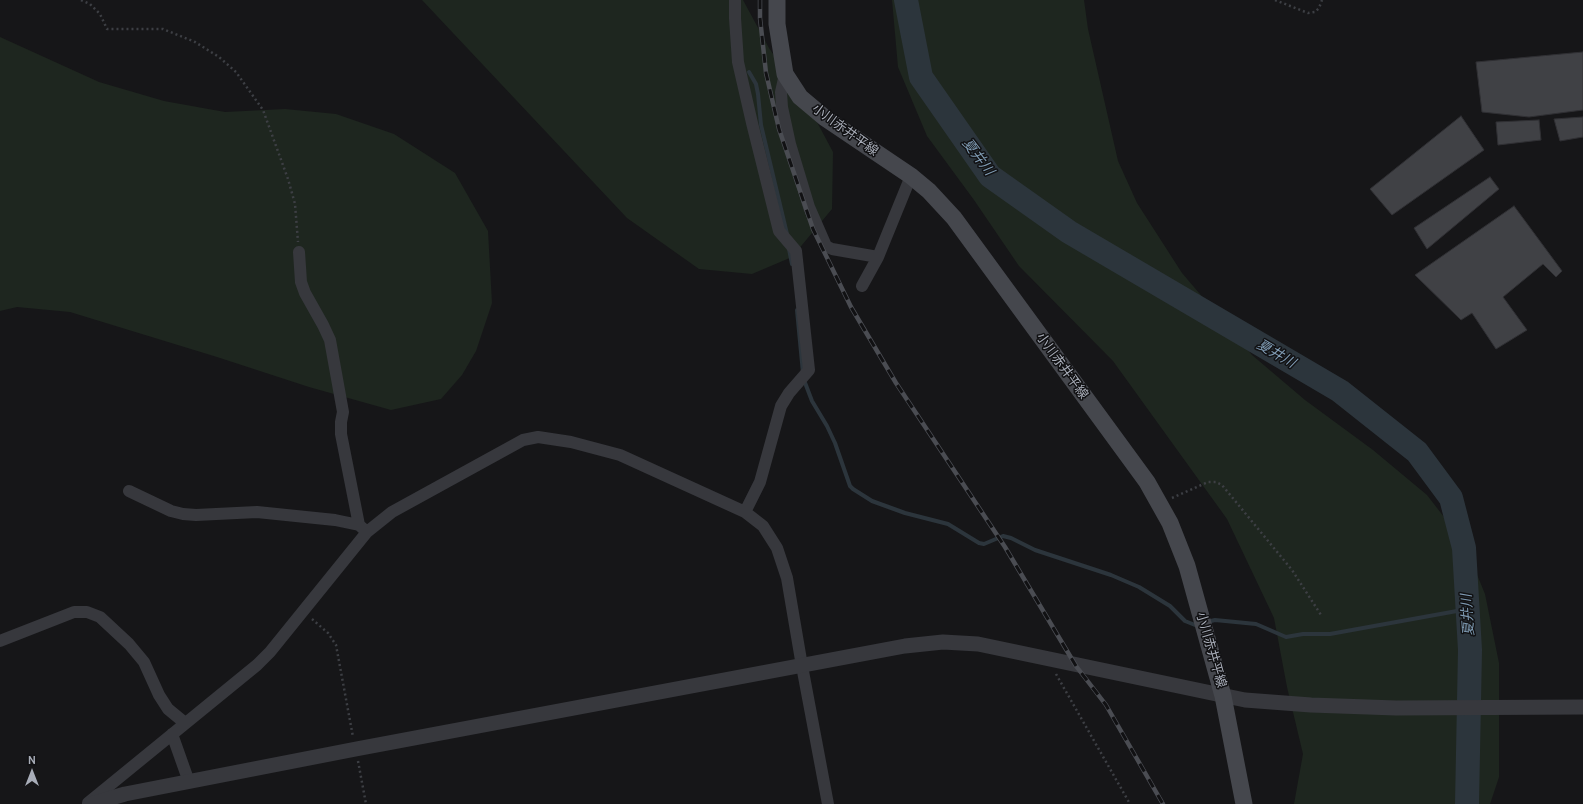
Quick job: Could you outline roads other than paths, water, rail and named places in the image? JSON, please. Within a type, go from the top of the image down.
[{"type":"main road","name":"小川赤井平線","points":[[777,0],[777,24],[785,74],[800,97],[825,118],[911,176],[929,191],[954,218],[1147,482],[1170,523],[1187,566],[1223,696],[1244,804]]},
{"type":"street","points":[[735,0],[734,18],[738,62],[752,123],[779,231],[796,251],[809,370],[788,393],[781,406],[760,482],[745,512]]},
{"type":"street","points":[[785,74],[781,92],[782,107],[809,207],[826,246],[832,249],[878,257]]},
{"type":"street","points":[[862,286],[878,257],[911,176]]},
{"type":"street","points":[[299,252],[301,282],[305,293],[324,325],[330,340],[343,412],[341,434],[363,529]]},
{"type":"street","points":[[87,804],[257,665],[270,652],[303,611],[363,529],[412,500],[523,440],[538,437],[571,442],[620,455],[745,512],[763,526],[777,548],[787,578],[828,804]]},
{"type":"street","points":[[129,491],[171,511],[183,514],[196,516],[257,512],[335,520],[363,529]]},
{"type":"street","points":[[0,641],[74,612],[87,612],[100,617],[129,644],[144,662],[159,695],[168,709],[185,724]]},
{"type":"street","points":[[91,804],[125,794],[356,749],[905,646],[943,642],[978,644],[1245,700],[1311,705],[1396,708],[1583,707]]},
{"type":"street","points":[[172,734],[189,782]]},
{"type":"waterway","name":"夏井川","points":[[906,0],[921,77],[990,176],[1069,232],[1340,391],[1417,452],[1451,498],[1464,548],[1470,650],[1467,804]]},
{"type":"waterway","points":[[749,72],[756,84],[761,125],[787,234]]},
{"type":"waterway","points":[[789,249],[792,264]]},
{"type":"waterway","points":[[797,310],[803,373]]},
{"type":"waterway","points":[[804,380],[812,401],[835,443],[850,486],[872,501],[905,513],[948,524],[979,543],[984,544],[1003,536],[1011,538],[1035,550],[1111,575],[1139,587],[1170,606],[1185,621],[1195,625],[1199,624]]},
{"type":"waterway","points":[[1207,622],[1215,620],[1256,624],[1286,637],[1303,634],[1330,634],[1468,609]]},
{"type":"railway","points":[[760,0],[760,18],[766,73],[779,129],[813,229],[851,307],[896,383],[1005,547],[1076,666],[1106,705],[1163,804]]}]
